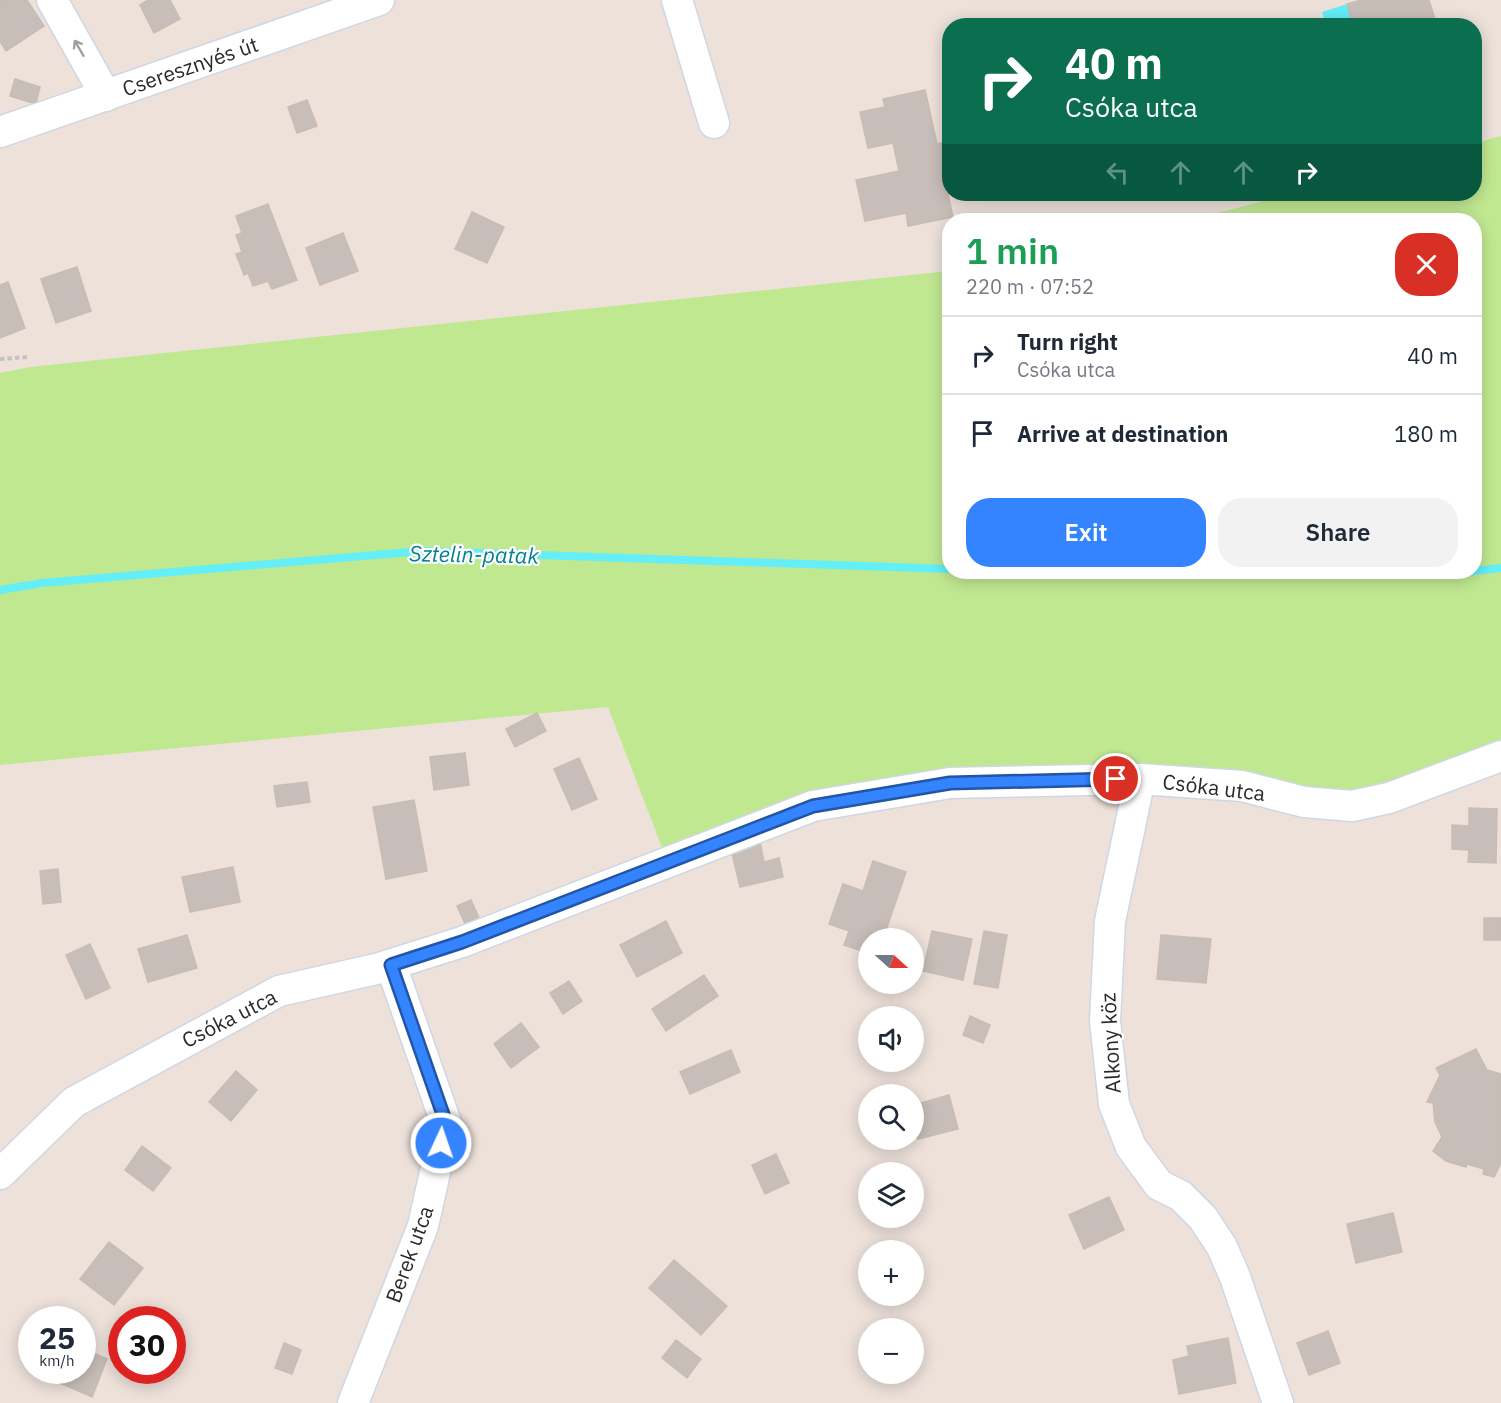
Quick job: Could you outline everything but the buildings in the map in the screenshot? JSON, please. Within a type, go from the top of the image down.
[{"type":"street","points":[[52,0],[106,96]]},
{"type":"street","name":"Cseresznyés út","points":[[0,132],[379,0]]},
{"type":"street","points":[[677,0],[714,123]]},
{"type":"street","name":"Csóka utca","points":[[0,1174],[74,1102],[199,1032],[279,991],[391,965],[462,942],[813,806],[950,783],[1140,779],[1242,786],[1304,802],[1352,806],[1389,798],[1501,756]]},
{"type":"street","name":"Alkony köz","points":[[1140,779],[1110,921],[1105,1021],[1114,1104],[1131,1147],[1159,1185],[1181,1196],[1195,1210],[1222,1247],[1235,1277],[1278,1403]]},
{"type":"street","name":"Berek utca","points":[[353,1403],[423,1226],[446,1123],[391,965]]},
{"type":"path","points":[[0,359],[28,357]]},
{"type":"green space","points":[[1501,136],[1501,756],[1389,798],[1140,779],[813,806],[668,863],[608,707],[0,765],[0,373],[30,367],[942,272],[942,579],[1482,579],[1482,213],[1218,213],[1263,201],[1482,201],[1482,141]]},
{"type":"water","points":[[1347,4],[1351,18],[1324,18],[1322,12]]},
{"type":"waterway","name":"Sztelin-patak","points":[[0,590],[42,583],[422,551],[942,569]]},
{"type":"waterway","name":"Sztelin-patak","points":[[1482,570],[1501,568]]},
{"type":"route","points":[[441,1143],[446,1123],[412,1033],[391,965],[462,942],[813,806],[950,783],[1116,779]]}]
